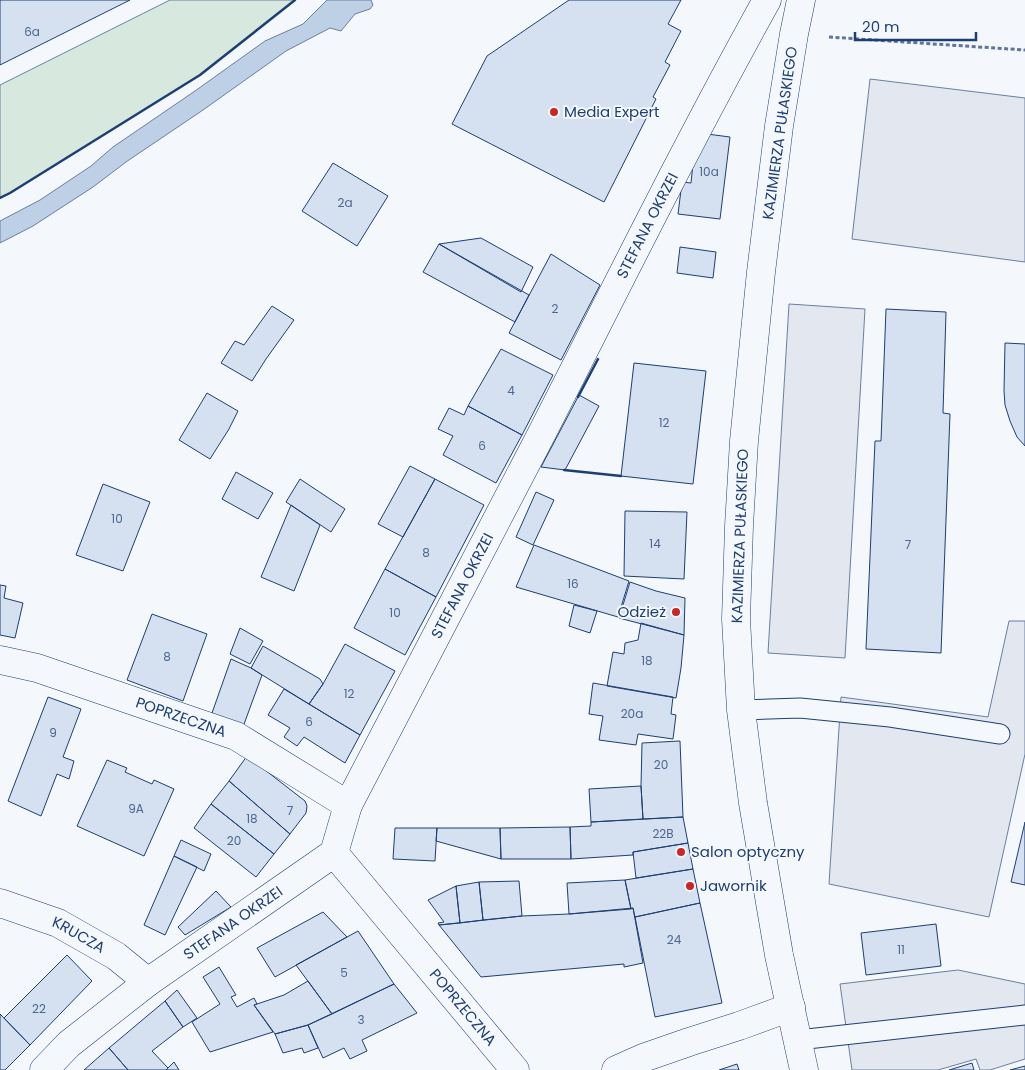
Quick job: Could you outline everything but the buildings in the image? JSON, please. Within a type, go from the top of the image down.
[{"type":"street","name":"STEFANA OKRZEI","points":[[44,1070],[69,1044],[148,982],[334,853],[348,805],[721,82],[767,0]]},
{"type":"street","name":"KAZIMIERZA PUŁASKIEGO","points":[[801,0],[780,126],[762,262],[744,441],[736,619],[741,710],[753,803],[779,955],[804,1070]]},
{"type":"street","name":"POPRZECZNA","points":[[0,660],[37,668],[236,736],[348,805]]},
{"type":"street","name":"POPRZECZNA","points":[[334,853],[515,1070]]},
{"type":"street","name":"KRUCZA","points":[[0,903],[58,923],[116,956],[148,982]]},
{"type":"street","points":[[616,1070],[652,1055],[791,1007]]},
{"type":"lane","points":[[741,710],[800,708],[890,717],[1000,734]]},
{"type":"lane","points":[[798,1040],[1025,1015]]},
{"type":"path","points":[[794,34],[1025,50]]},
{"type":"shaded area","points":[[170,0],[295,0],[200,75],[0,198],[0,85]]},
{"type":"shaded area","points":[[870,79],[1025,98],[1025,262],[852,239]]},
{"type":"shaded area","points":[[789,304],[865,309],[845,658],[768,653]]},
{"type":"shaded area","points":[[1009,621],[1025,621],[1025,754],[989,917],[829,884],[841,697],[988,717]]},
{"type":"shaded area","points":[[958,970],[1025,984],[1025,1059],[990,1070],[980,1070],[976,1059],[938,1070],[852,1070],[840,984]]},
{"type":"water","points":[[327,0],[371,0],[373,5],[370,9],[355,14],[341,31],[330,28],[286,51],[93,187],[33,226],[0,243],[0,221],[40,200],[91,166],[113,147],[265,41],[303,24]]},
{"type":"wall","points":[[0,198],[200,75],[295,0]]},
{"type":"wall","points":[[578,397],[598,359]]},
{"type":"wall","points":[[564,470],[621,476]]},
{"type":"place","name":"Media Expert","points":[[554,112]]},
{"type":"place","name":"Odzież","points":[[676,612]]},
{"type":"place","name":"Salon optyczny","points":[[681,852]]},
{"type":"place","name":"Jawornik","points":[[690,886]]}]
